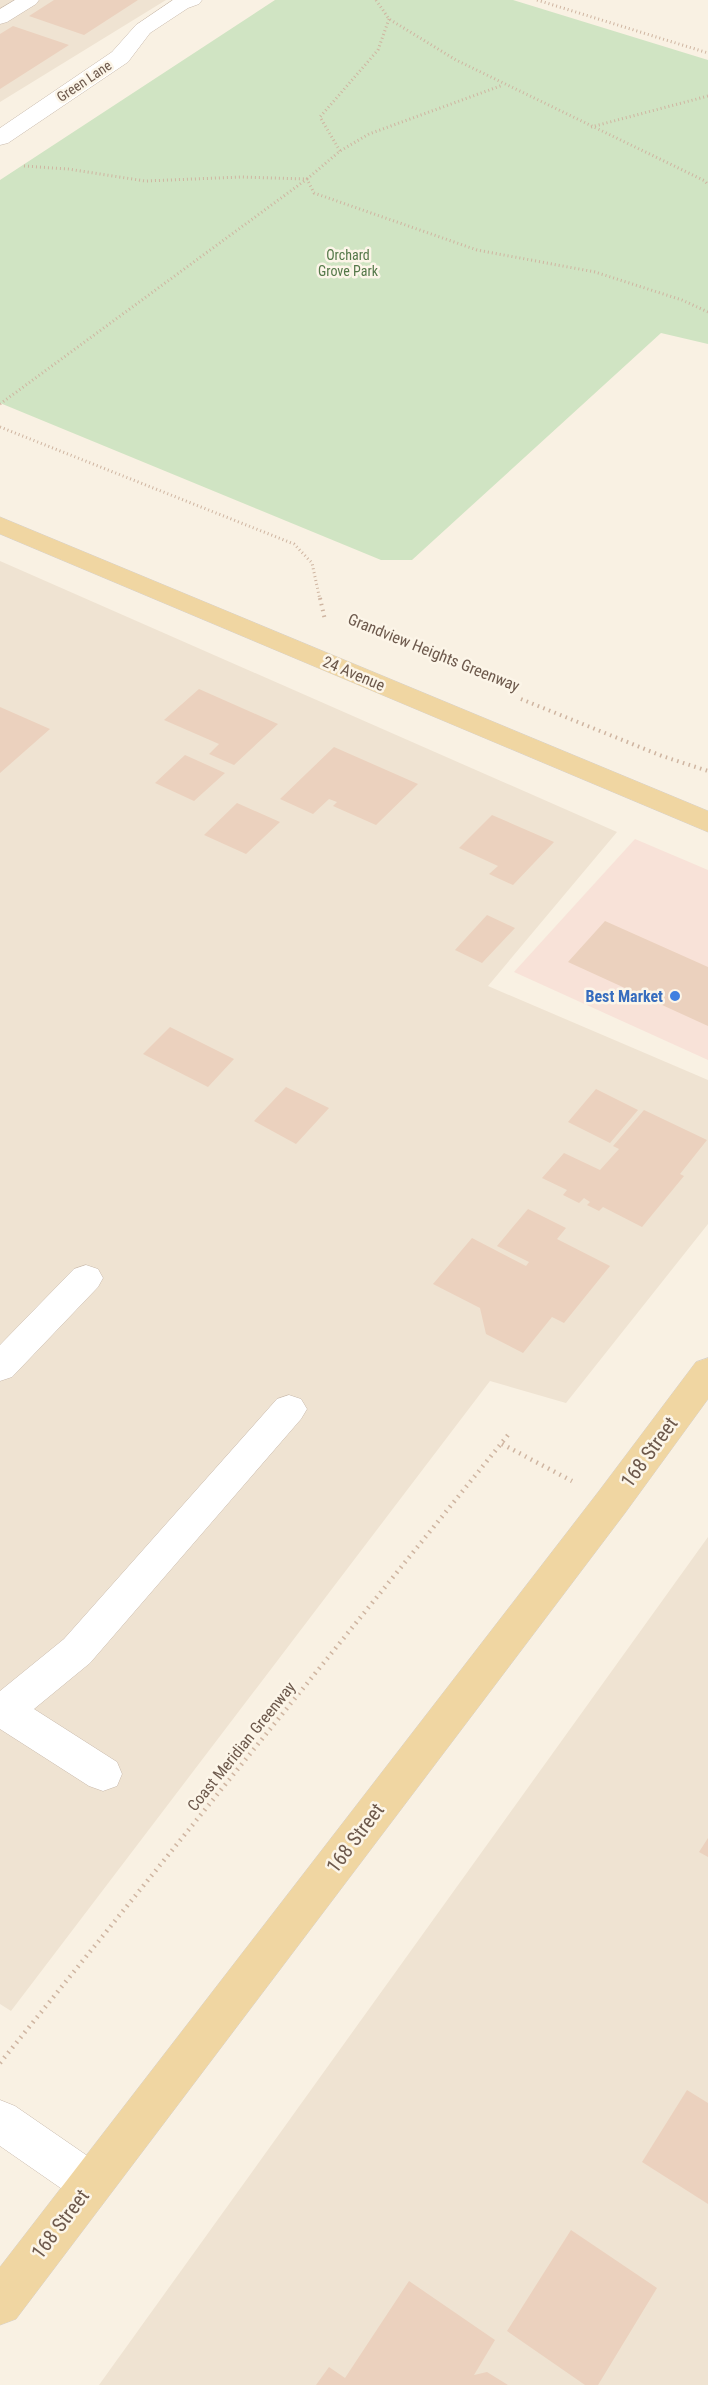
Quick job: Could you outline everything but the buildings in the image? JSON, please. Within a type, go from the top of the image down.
[{"type":"main road","name":"24 Avenue","points":[[0,525],[708,822]]},
{"type":"main road","name":"168 Street","points":[[0,2303],[612,1502],[708,1372]]},
{"type":"street","points":[[0,18],[29,0]]},
{"type":"street","name":"Green Lane","points":[[0,138],[120,57],[143,28],[181,4],[192,0]]},
{"type":"street","points":[[0,1367],[86,1278]]},
{"type":"street","points":[[102,1774],[2,1709],[77,1651],[289,1409]]},
{"type":"street","points":[[0,2121],[90,2183]]},
{"type":"path","points":[[376,0],[389,19],[456,60],[503,85],[707,182]]},
{"type":"path","points":[[537,0],[708,53]]},
{"type":"path","points":[[340,151],[320,117],[378,50],[389,19]]},
{"type":"path","points":[[0,404],[307,179],[340,151],[369,134],[503,85]]},
{"type":"path","points":[[590,127],[708,96]]},
{"type":"path","points":[[18,166],[68,169],[146,181],[242,177],[307,179]]},
{"type":"path","points":[[307,179],[314,193],[477,250],[595,272],[682,300],[708,312]]},
{"type":"path","name":"Grandview Heights Greenway","points":[[0,427],[294,544],[312,562],[325,621]]},
{"type":"path","name":"Grandview Heights Greenway","points":[[521,699],[662,756],[708,771]]},
{"type":"path","name":"Coast Meridian Greenway","points":[[0,2063],[508,1435]]},
{"type":"path","points":[[501,1444],[612,1502]]},
{"type":"shaded area","points":[[0,0],[166,0],[0,102]]},
{"type":"shaded area","points":[[0,561],[617,832],[488,986],[708,1080],[708,1224],[566,1403],[490,1381],[11,2011],[0,2004]]},
{"type":"shaded area","points":[[635,839],[708,870],[708,1060],[514,972]]},
{"type":"shaded area","points":[[708,1537],[708,2385],[99,2385]]},
{"type":"green space","name":"Orchard Grove Park","points":[[275,0],[513,0],[708,60],[708,344],[661,333],[412,560],[381,560],[0,403],[0,180]]},
{"type":"place","name":"Best Market","points":[[675,996]]}]
